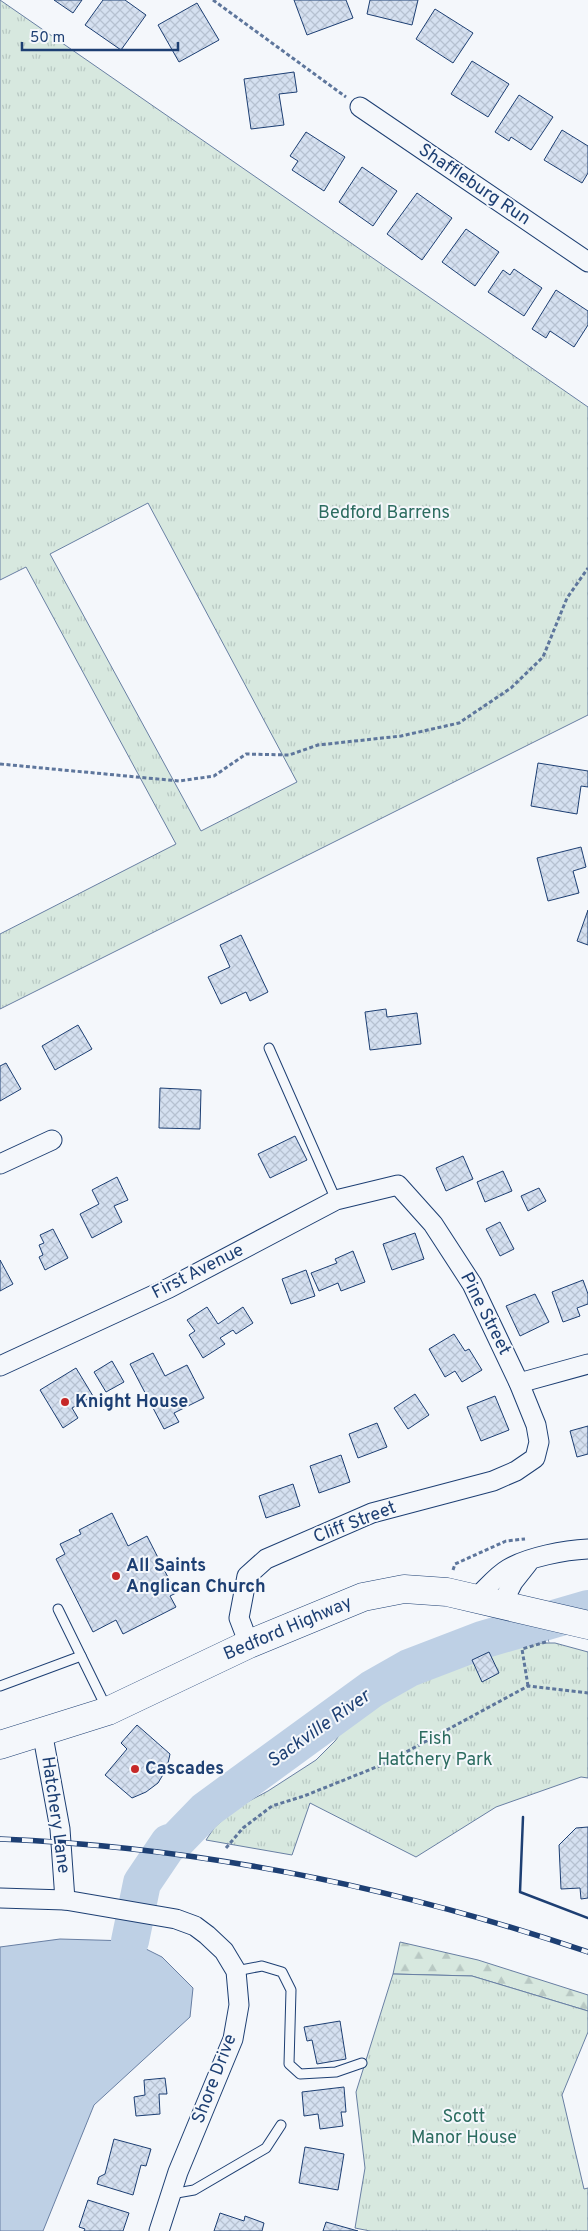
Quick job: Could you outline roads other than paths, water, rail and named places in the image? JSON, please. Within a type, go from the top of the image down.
[{"type":"main road","name":"Bedford Highway","points":[[0,1745],[108,1711],[249,1644],[363,1597],[404,1589],[447,1592],[588,1625]]},
{"type":"street","name":"Shaffleburg Run","points":[[360,107],[588,262]]},
{"type":"street","points":[[0,1164],[52,1140]]},
{"type":"street","name":"First Avenue","points":[[0,1366],[169,1288],[336,1200],[398,1185]]},
{"type":"street","name":"Pine Street","points":[[398,1185],[433,1224],[472,1284],[520,1382],[536,1425],[539,1442],[535,1458]]},
{"type":"street","points":[[520,1382],[588,1364]]},
{"type":"street","name":"Cliff Street","points":[[249,1644],[239,1618],[247,1576],[266,1559],[372,1513],[493,1481],[516,1471],[535,1458]]},
{"type":"street","points":[[476,1598],[508,1569],[567,1550],[588,1549]]},
{"type":"street","points":[[502,1604],[513,1582],[530,1561]]},
{"type":"street","name":"Hatchery Lane","points":[[42,1731],[60,1830],[65,1900]]},
{"type":"street","name":"Shore Drive","points":[[0,1898],[65,1900],[176,1919],[195,1926],[207,1935],[224,1951],[236,1971],[239,2005],[233,2039],[178,2172],[159,2231]]},
{"type":"lane","points":[[269,1048],[336,1200]]},
{"type":"lane","points":[[58,1609],[108,1711]]},
{"type":"lane","points":[[0,1686],[80,1656]]},
{"type":"lane","points":[[236,1971],[262,1966],[282,1972],[291,1990],[289,2064],[300,2074],[336,2072],[362,2062]]},
{"type":"lane","points":[[171,2194],[194,2190],[266,2148],[281,2125]]},
{"type":"water","points":[[60,1939],[130,1941],[162,1957],[193,1988],[190,2017],[94,2105],[43,2231],[0,2231],[0,1947]]},
{"type":"waterway","name":"Sackville River","points":[[130,1941],[142,1883],[169,1843],[176,1841],[206,1810],[372,1689],[409,1668],[482,1640],[588,1609]]},
{"type":"railway","points":[[0,1839],[149,1851],[224,1861],[298,1875],[444,1908],[588,1952]]},
{"type":"place","name":"Knight House","points":[[65,1402]]},
{"type":"place","name":"All Saints Anglican Church","points":[[116,1576]]},
{"type":"place","name":"Cascades","points":[[135,1769]]},
{"type":"park label","name":"Bedford Barrens","points":[[384,513]]},
{"type":"park label","name":"Fish Hatchery Park","points":[[435,1749]]},
{"type":"park label","name":"Scott Manor House","points":[[464,2127]]}]
